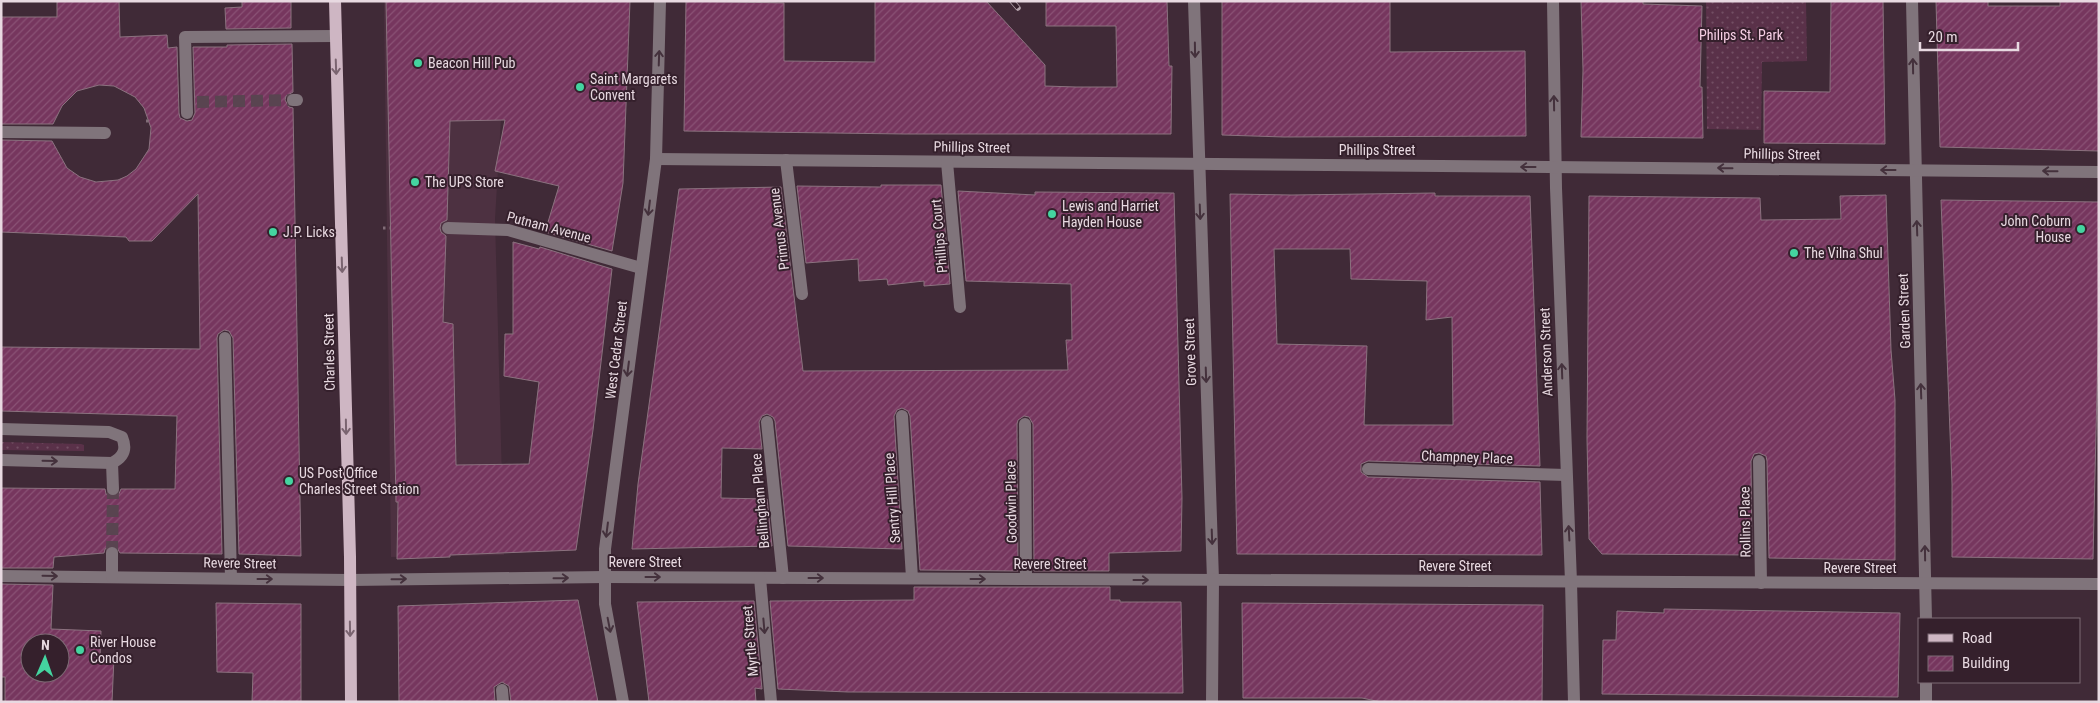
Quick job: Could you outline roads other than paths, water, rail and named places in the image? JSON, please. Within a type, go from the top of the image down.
[{"type":"main road","name":"Charles Street","points":[[335,1],[350,580],[351,702]]},
{"type":"street","name":"West Cedar Street","points":[[623,702],[605,604],[605,549],[656,159],[660,1]]},
{"type":"street","name":"Grove Street","points":[[1194,1],[1213,580],[1212,702]]},
{"type":"street","name":"Anderson Street","points":[[1553,1],[1555,167],[1574,702]]},
{"type":"street","name":"Garden Street","points":[[1912,1],[1926,618]]},
{"type":"street","points":[[190,106],[185,37],[336,36]]},
{"type":"street","points":[[1,132],[104,132]]},
{"type":"street","name":"Phillips Street","points":[[656,159],[2099,172]]},
{"type":"street","name":"Primus Avenue","points":[[786,160],[802,294]]},
{"type":"street","name":"Phillips Court","points":[[947,162],[960,307]]},
{"type":"street","name":"Putnam Avenue","points":[[448,228],[508,230],[641,268]]},
{"type":"street","points":[[225,338],[231,578]]},
{"type":"street","name":"Sentry Hill Place","points":[[902,416],[912,578]]},
{"type":"street","name":"Bellingham Place","points":[[767,422],[783,578]]},
{"type":"street","name":"Goodwin Place","points":[[1025,424],[1026,579]]},
{"type":"street","points":[[1,429],[109,432],[122,437],[125,445],[124,453],[120,459],[112,463],[1,460]]},
{"type":"street","name":"Rollins Place","points":[[1759,461],[1761,582]]},
{"type":"street","points":[[112,463],[113,489]]},
{"type":"street","name":"Champney Place","points":[[1368,469],[1566,475]]},
{"type":"street","points":[[112,553],[112,577]]},
{"type":"street","name":"Revere Street","points":[[1,576],[350,580],[605,577],[2099,584]]},
{"type":"street","name":"Myrtle Street","points":[[760,578],[771,702]]},
{"type":"street","points":[[1926,683],[1926,702]]},
{"type":"tunnel","points":[[197,102],[293,100]]},
{"type":"tunnel","points":[[112,553],[113,489]]},
{"type":"railway","points":[[1012,1],[1018,8]]},
{"type":"place","name":"Beacon Hill Pub","points":[[418,63]]},
{"type":"place","name":"Saint Margarets Convent","points":[[580,87]]},
{"type":"place","name":"The UPS Store","points":[[415,182]]},
{"type":"place","name":"Lewis and Harriet Hayden House","points":[[1052,214]]},
{"type":"place","name":"John Coburn House","points":[[2081,229]]},
{"type":"place","name":"J.P. Licks","points":[[273,232]]},
{"type":"place","name":"The Vilna Shul","points":[[1794,253]]},
{"type":"place","name":"US Post Office Charles Street Station","points":[[289,481]]},
{"type":"place","name":"River House Condos","points":[[80,650]]},
{"type":"park label","name":"Philips St. Park","points":[[1741,35]]}]
